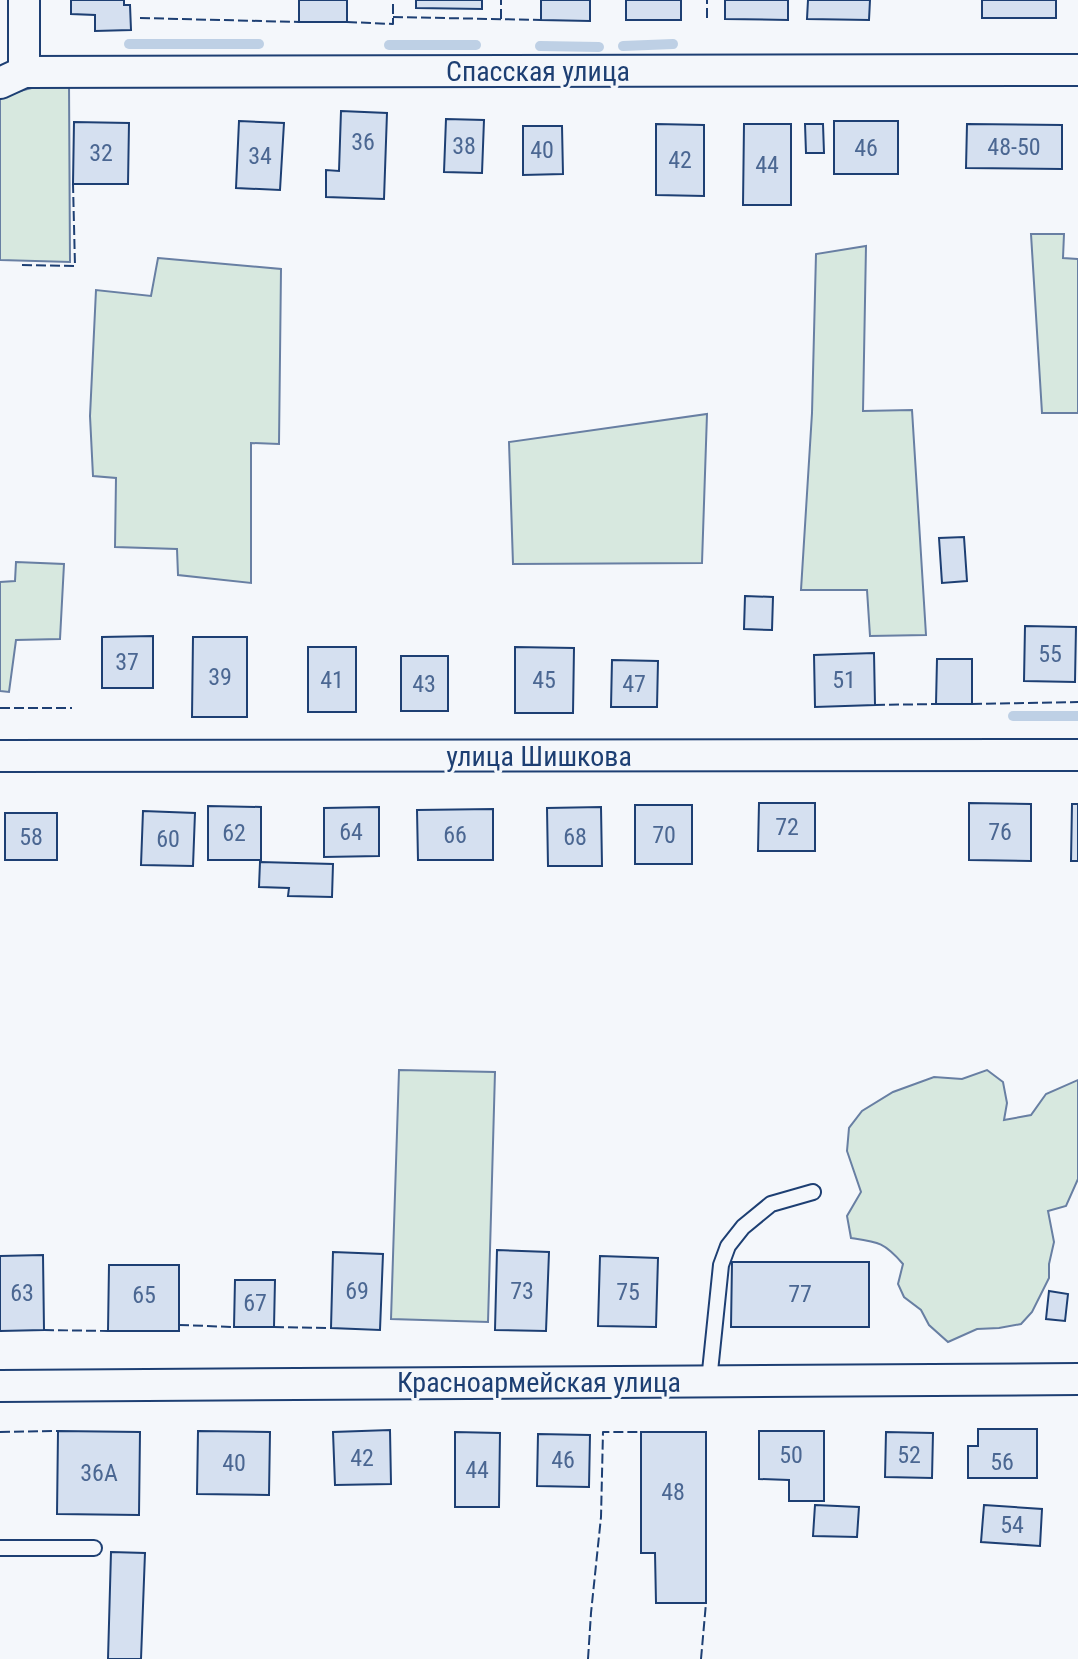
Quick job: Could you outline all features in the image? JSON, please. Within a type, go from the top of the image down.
[{"type":"street","points":[[12,78],[16,14]]},
{"type":"street","name":"Спасская улица","points":[[12,78],[1078,70]]},
{"type":"street","name":"улица Шишкова","points":[[0,756],[1078,755]]},
{"type":"street","name":"Красноармейская улица","points":[[0,1386],[1078,1379]]},
{"type":"lane","points":[[709,1381],[721,1265],[728,1246],[743,1227],[771,1204],[813,1192]]},
{"type":"lane","points":[[0,1548],[94,1548]]},
{"type":"shaded area","points":[[69,82],[70,262],[0,260],[0,99],[17,92]]},
{"type":"shaded area","points":[[1031,234],[1064,234],[1063,258],[1078,259],[1078,413],[1042,413]]},
{"type":"shaded area","points":[[866,246],[863,411],[912,410],[926,635],[870,636],[867,590],[801,590],[812,413],[816,254]]},
{"type":"shaded area","points":[[158,258],[281,269],[279,444],[251,443],[251,583],[178,575],[177,549],[115,547],[116,478],[93,476],[90,416],[96,290],[151,296]]},
{"type":"shaded area","points":[[707,414],[702,563],[513,564],[509,442]]},
{"type":"shaded area","points":[[16,562],[64,564],[60,639],[16,640],[9,692],[0,691],[0,582],[15,581]]},
{"type":"shaded area","points":[[399,1070],[495,1072],[488,1322],[391,1319]]},
{"type":"shaded area","points":[[987,1070],[1003,1082],[1007,1103],[1004,1120],[1031,1115],[1046,1094],[1078,1080],[1078,1179],[1066,1206],[1048,1211],[1054,1242],[1049,1278],[1032,1312],[1021,1324],[977,1329],[948,1342],[929,1325],[921,1310],[904,1297],[898,1284],[903,1264],[891,1251],[880,1244],[851,1238],[847,1216],[861,1192],[847,1151],[849,1128],[862,1111],[893,1092],[934,1077],[962,1079]]},
{"type":"building","points":[[71,0],[124,0],[124,5],[130,5],[131,30],[95,31],[95,15],[71,14]]},
{"type":"building","points":[[299,0],[347,0],[347,22],[299,22]]},
{"type":"building","points":[[416,0],[482,0],[482,9],[416,8]]},
{"type":"building","points":[[541,0],[590,0],[590,21],[541,20]]},
{"type":"building","points":[[626,0],[681,0],[681,20],[626,20]]},
{"type":"building","points":[[725,0],[788,0],[788,20],[725,19]]},
{"type":"building","points":[[808,0],[870,0],[869,20],[807,19]]},
{"type":"building","points":[[982,0],[1056,0],[1056,18],[982,18]]},
{"type":"building","points":[[341,111],[387,113],[384,199],[326,197],[326,170],[339,171]]},
{"type":"building","points":[[446,119],[484,120],[482,173],[444,172]]},
{"type":"building","points":[[239,121],[284,123],[280,190],[236,188]]},
{"type":"building","points":[[834,121],[898,121],[898,174],[834,174]]},
{"type":"building","points":[[74,122],[129,123],[128,184],[73,184]]},
{"type":"building","points":[[656,124],[704,125],[704,196],[656,195]]},
{"type":"building","points":[[744,124],[791,124],[791,205],[743,205]]},
{"type":"building","points":[[805,124],[823,124],[824,153],[806,153]]},
{"type":"building","points":[[967,124],[1062,125],[1062,169],[966,168]]},
{"type":"building","points":[[523,126],[562,126],[563,174],[523,175]]},
{"type":"building","points":[[964,537],[967,581],[942,583],[939,538]]},
{"type":"building","points":[[745,596],[773,597],[772,630],[744,629]]},
{"type":"building","points":[[1025,626],[1076,627],[1075,682],[1024,681]]},
{"type":"building","points":[[153,636],[153,688],[102,688],[102,637]]},
{"type":"building","points":[[193,637],[247,637],[247,717],[192,717]]},
{"type":"building","points":[[308,647],[356,647],[356,712],[308,712]]},
{"type":"building","points":[[515,647],[574,648],[573,713],[515,713]]},
{"type":"building","points":[[874,653],[875,705],[815,707],[814,655]]},
{"type":"building","points":[[401,656],[448,656],[448,711],[401,711]]},
{"type":"building","points":[[937,659],[972,659],[972,704],[936,704]]},
{"type":"building","points":[[612,660],[658,661],[657,707],[611,707]]},
{"type":"building","points":[[759,803],[815,803],[815,851],[758,851]]},
{"type":"building","points":[[969,803],[1031,804],[1031,861],[969,860]]},
{"type":"building","points":[[1072,804],[1078,804],[1078,861],[1071,861]]},
{"type":"building","points":[[635,805],[692,805],[692,864],[635,864]]},
{"type":"building","points":[[208,806],[261,807],[261,860],[208,860]]},
{"type":"building","points":[[379,807],[379,856],[324,857],[324,808]]},
{"type":"building","points":[[601,807],[602,866],[548,866],[547,808]]},
{"type":"building","points":[[493,809],[493,860],[418,860],[417,810]]},
{"type":"building","points":[[143,811],[195,813],[193,866],[141,865]]},
{"type":"building","points":[[5,813],[57,813],[57,860],[5,860]]},
{"type":"building","points":[[260,862],[333,864],[332,897],[288,896],[289,888],[259,887]]},
{"type":"building","points":[[497,1250],[549,1252],[546,1331],[495,1330]]},
{"type":"building","points":[[333,1252],[383,1254],[380,1330],[331,1328]]},
{"type":"building","points":[[43,1255],[44,1330],[0,1331],[0,1256]]},
{"type":"building","points":[[600,1256],[658,1258],[656,1327],[598,1326]]},
{"type":"building","points":[[732,1262],[869,1262],[869,1327],[731,1327]]},
{"type":"building","points":[[109,1265],[179,1265],[179,1331],[108,1331]]},
{"type":"building","points":[[235,1280],[275,1280],[274,1327],[234,1327]]},
{"type":"building","points":[[1049,1291],[1068,1294],[1065,1321],[1046,1319]]},
{"type":"building","points":[[978,1429],[1037,1429],[1037,1478],[968,1478],[968,1446],[978,1446]]},
{"type":"building","points":[[390,1430],[391,1484],[335,1485],[333,1432]]},
{"type":"building","points":[[58,1431],[140,1432],[139,1515],[57,1514]]},
{"type":"building","points":[[198,1431],[270,1432],[269,1495],[197,1494]]},
{"type":"building","points":[[759,1431],[824,1431],[824,1501],[789,1501],[789,1480],[759,1479]]},
{"type":"building","points":[[455,1432],[500,1433],[499,1507],[455,1507]]},
{"type":"building","points":[[641,1432],[706,1432],[706,1603],[656,1603],[655,1553],[641,1553]]},
{"type":"building","points":[[886,1432],[933,1433],[932,1478],[885,1477]]},
{"type":"building","points":[[538,1434],[590,1435],[589,1487],[537,1486]]},
{"type":"building","points":[[815,1505],[859,1507],[857,1537],[813,1536]]},
{"type":"building","points":[[984,1505],[1042,1509],[1040,1546],[981,1542]]},
{"type":"building","points":[[111,1552],[145,1553],[141,1659],[108,1659]]},
{"type":"waterway","points":[[129,44],[259,44]]},
{"type":"waterway","points":[[623,46],[673,44]]},
{"type":"waterway","points":[[389,45],[476,45]]},
{"type":"waterway","points":[[540,46],[599,47]]},
{"type":"waterway","points":[[1013,716],[1078,716]]},
{"type":"fence","points":[[347,22],[393,24],[393,0]]},
{"type":"fence","points":[[501,0],[501,19]]},
{"type":"fence","points":[[707,0],[707,18]]},
{"type":"fence","points":[[393,17],[541,20]]},
{"type":"fence","points":[[140,18],[299,22]]},
{"type":"fence","points":[[22,265],[75,266],[73,184]]},
{"type":"fence","points":[[972,704],[1078,702]]},
{"type":"fence","points":[[875,705],[936,704]]},
{"type":"fence","points":[[0,708],[72,708]]},
{"type":"fence","points":[[179,1325],[234,1327]]},
{"type":"fence","points":[[274,1327],[331,1328]]},
{"type":"fence","points":[[44,1330],[108,1331]]},
{"type":"fence","points":[[0,1432],[58,1431]]},
{"type":"fence","points":[[588,1659],[601,1517],[603,1432],[641,1432]]},
{"type":"fence","points":[[701,1659],[706,1603]]}]
